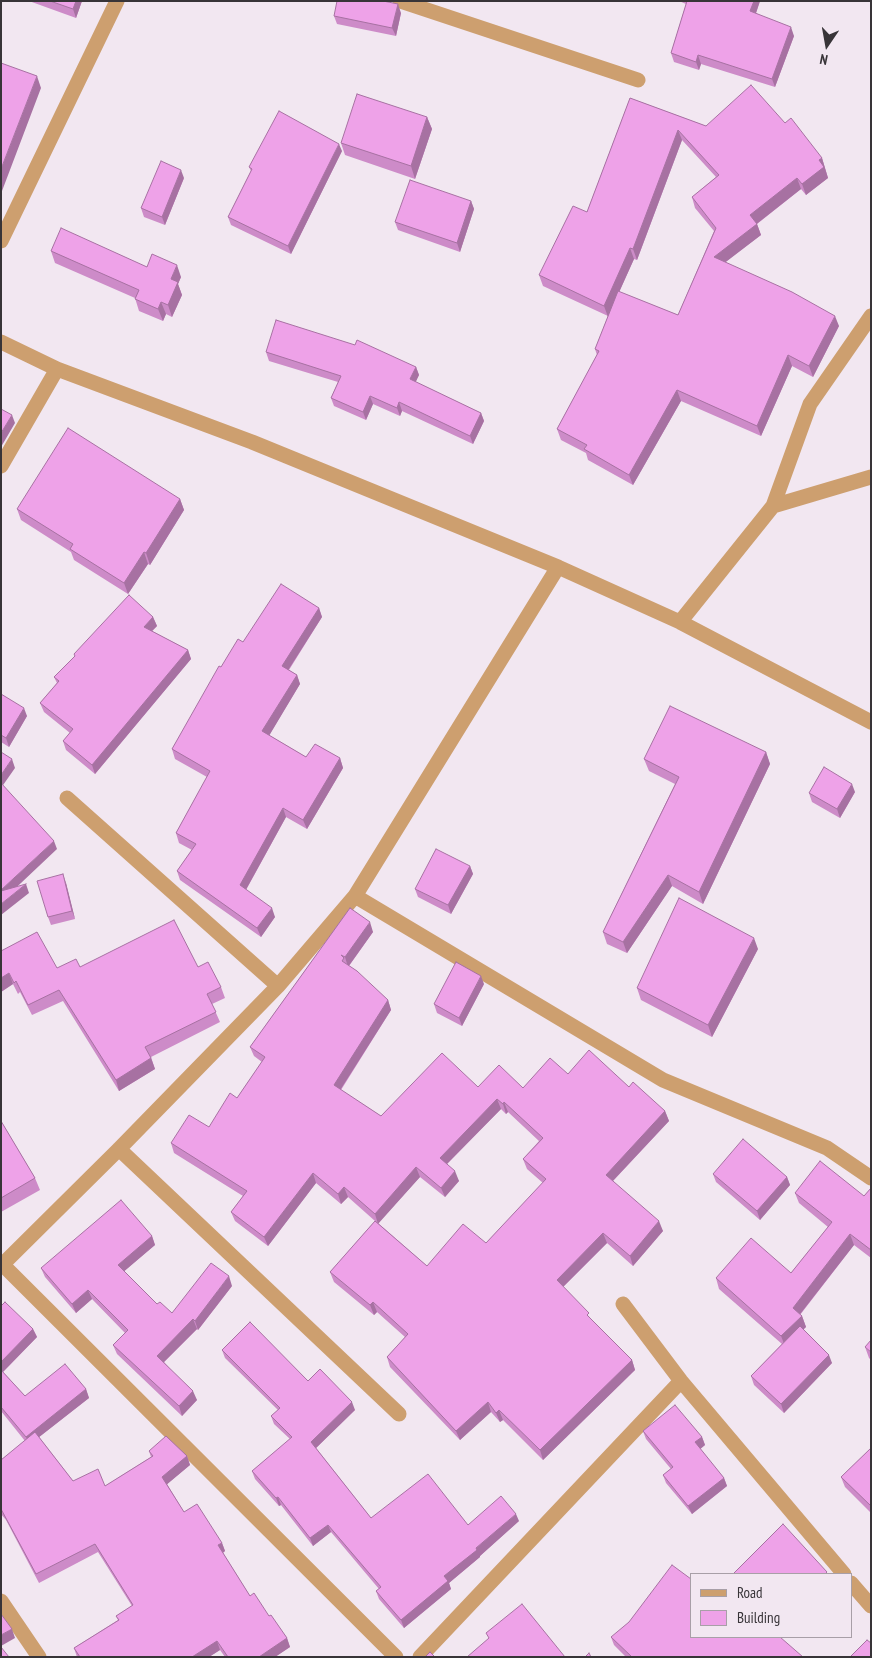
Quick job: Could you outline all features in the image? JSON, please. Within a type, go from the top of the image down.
[{"type":"street","points":[[1,242],[117,1]]},
{"type":"street","points":[[400,1],[638,80]]},
{"type":"street","points":[[680,622],[773,506],[810,404],[871,316]]},
{"type":"street","points":[[1,342],[57,370],[252,442],[558,567],[680,622],[871,722]]},
{"type":"street","points":[[1,466],[57,370]]},
{"type":"street","points":[[773,506],[871,477]]},
{"type":"street","points":[[396,1657],[2,1266],[278,986],[355,896],[558,567]]},
{"type":"street","points":[[67,798],[278,986]]},
{"type":"street","points":[[355,896],[663,1080],[827,1148],[871,1178]]},
{"type":"street","points":[[119,1149],[399,1414]]},
{"type":"street","points":[[623,1304],[682,1381],[843,1573]]},
{"type":"street","points":[[420,1657],[682,1381]]},
{"type":"street","points":[[852,1583],[871,1606]]},
{"type":"street","points":[[1,1601],[39,1657]]},
{"type":"building","points":[[50,1],[76,1],[73,9]]},
{"type":"building","points":[[337,1],[383,1],[398,4],[392,28],[334,16]]},
{"type":"building","points":[[687,1],[754,1],[750,11],[791,27],[772,79],[698,55],[696,62],[671,53]]},
{"type":"building","points":[[1,63],[37,76],[1,169]]},
{"type":"building","points":[[751,85],[785,123],[791,118],[822,158],[819,160],[824,167],[802,184],[797,178],[750,215],[757,224],[714,257],[792,292],[835,316],[809,366],[788,355],[757,426],[677,390],[629,475],[584,449],[587,445],[557,429],[599,351],[595,349],[618,291],[678,315],[716,228],[692,197],[719,175],[678,130],[633,249],[630,248],[604,306],[539,275],[573,206],[587,212],[630,98],[706,126]]},
{"type":"building","points":[[357,94],[427,117],[411,166],[341,143]]},
{"type":"building","points":[[279,111],[339,144],[288,246],[228,217],[252,169],[249,167]]},
{"type":"building","points":[[161,161],[181,170],[162,217],[141,208]]},
{"type":"building","points":[[410,180],[471,201],[457,243],[395,222]]},
{"type":"building","points":[[61,228],[147,267],[152,254],[177,265],[171,279],[178,282],[168,305],[161,302],[158,309],[135,299],[139,290],[51,251]]},
{"type":"building","points":[[276,320],[355,345],[357,340],[416,367],[410,379],[481,413],[470,436],[399,402],[397,408],[370,396],[363,412],[331,398],[341,376],[266,352]]},
{"type":"building","points":[[1,409],[12,415],[1,433]]},
{"type":"building","points":[[68,428],[180,499],[146,553],[144,552],[124,583],[70,549],[73,544],[17,509]]},
{"type":"building","points":[[281,584],[319,608],[282,666],[297,675],[262,731],[306,757],[315,744],[340,758],[303,820],[283,808],[240,885],[272,908],[257,928],[177,871],[196,844],[176,833],[210,771],[172,749],[219,666],[221,667],[238,639],[243,642]]},
{"type":"building","points":[[129,595],[153,617],[144,627],[188,650],[92,765],[63,741],[73,729],[40,703],[59,681],[54,677]]},
{"type":"building","points":[[1,694],[24,708],[6,738],[1,735]]},
{"type":"building","points":[[670,706],[766,752],[699,892],[668,875],[623,942],[603,932],[679,777],[644,759]]},
{"type":"building","points":[[1,752],[12,759],[1,775]]},
{"type":"building","points":[[824,767],[852,784],[837,809],[809,793]]},
{"type":"building","points":[[1,783],[54,841],[1,890]]},
{"type":"building","points":[[436,849],[470,866],[448,905],[415,889]]},
{"type":"building","points":[[63,874],[72,911],[48,917],[37,881]]},
{"type":"building","points":[[26,884],[1,904],[1,891]]},
{"type":"building","points":[[679,898],[754,938],[708,1025],[637,988]]},
{"type":"building","points":[[350,908],[370,922],[345,957],[341,955],[344,958],[342,961],[357,971],[388,1000],[334,1085],[381,1116],[442,1053],[478,1087],[499,1065],[523,1088],[550,1058],[568,1074],[589,1050],[629,1087],[633,1082],[665,1111],[606,1175],[659,1221],[630,1256],[603,1233],[557,1280],[589,1313],[587,1315],[632,1360],[540,1450],[499,1410],[496,1413],[488,1402],[456,1431],[387,1357],[408,1334],[373,1302],[370,1305],[330,1272],[375,1221],[427,1266],[463,1224],[486,1243],[546,1179],[523,1159],[543,1138],[504,1102],[503,1104],[497,1099],[440,1158],[455,1171],[441,1188],[416,1167],[375,1214],[344,1187],[338,1194],[313,1173],[264,1237],[231,1212],[247,1191],[171,1143],[189,1115],[209,1127],[230,1093],[237,1098],[265,1057],[250,1047]]},
{"type":"building","points":[[174,920],[198,967],[208,962],[221,987],[207,994],[216,1012],[145,1047],[151,1058],[116,1080],[59,990],[28,1005],[16,981],[14,983],[9,973],[1,978],[1,951],[37,932],[57,968],[76,959],[80,967]]},
{"type":"building","points":[[456,962],[481,976],[459,1018],[434,1004]]},
{"type":"building","points":[[1,1121],[35,1178],[1,1198]]},
{"type":"building","points":[[743,1139],[787,1177],[757,1211],[713,1174]]},
{"type":"building","points":[[820,1161],[864,1196],[871,1188],[871,1250],[850,1234],[793,1308],[802,1316],[781,1336],[716,1278],[751,1238],[791,1273],[832,1222],[795,1193]]},
{"type":"building","points":[[121,1200],[152,1236],[118,1265],[157,1304],[160,1302],[172,1313],[211,1263],[229,1276],[195,1321],[193,1319],[157,1356],[193,1391],[179,1406],[113,1345],[128,1330],[88,1290],[72,1304],[41,1268]]},
{"type":"building","points":[[5,1302],[33,1329],[1,1362],[1,1306]]},
{"type":"building","points":[[250,1322],[308,1381],[320,1369],[352,1402],[311,1442],[371,1518],[428,1474],[468,1525],[501,1496],[516,1514],[476,1548],[477,1550],[444,1576],[448,1581],[401,1620],[376,1591],[381,1587],[328,1525],[310,1538],[278,1497],[276,1498],[252,1471],[292,1437],[271,1416],[280,1408],[222,1350]]},
{"type":"building","points":[[800,1326],[829,1355],[781,1404],[751,1376]]},
{"type":"building","points":[[871,1340],[871,1352],[865,1347]]},
{"type":"building","points":[[65,1364],[86,1389],[26,1437],[1,1407],[1,1370],[25,1396]]},
{"type":"building","points":[[675,1405],[702,1437],[695,1442],[724,1478],[688,1506],[663,1475],[673,1467],[643,1431]]},
{"type":"building","points":[[35,1432],[73,1481],[98,1469],[105,1486],[153,1456],[149,1451],[166,1436],[187,1456],[162,1477],[184,1512],[197,1504],[222,1543],[218,1545],[250,1596],[254,1593],[269,1616],[271,1615],[287,1638],[259,1657],[228,1657],[217,1641],[192,1657],[80,1657],[74,1648],[119,1620],[116,1616],[133,1605],[95,1544],[36,1574],[1,1509],[1,1460]]},
{"type":"building","points":[[871,1448],[871,1506],[841,1477]]},
{"type":"building","points":[[783,1524],[827,1572],[826,1573],[734,1573]]},
{"type":"building","points":[[672,1565],[690,1578],[690,1638],[781,1638],[803,1657],[632,1657],[611,1637],[629,1622]]},
{"type":"building","points":[[522,1604],[565,1657],[467,1657],[489,1638],[486,1633]]},
{"type":"building","points":[[1,1614],[12,1629],[1,1635]]},
{"type":"building","points":[[867,1640],[871,1643],[871,1657],[850,1657]]},
{"type":"building","points":[[1,1647],[9,1657],[1,1657]]},
{"type":"building","points":[[430,1652],[435,1657],[425,1657]]}]
